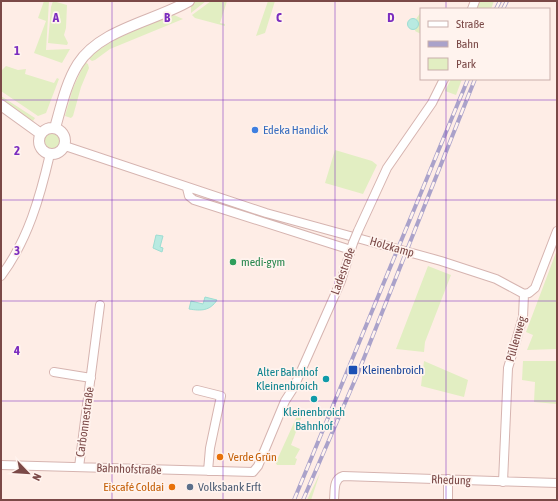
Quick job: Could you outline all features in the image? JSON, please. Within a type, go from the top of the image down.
[{"type":"street","points":[[55,128],[71,77],[77,65],[88,51],[109,37],[162,15],[189,1]]},
{"type":"street","name":"Ladestraße","points":[[255,470],[341,281],[358,231],[387,168],[432,104],[444,80]]},
{"type":"street","points":[[1,105],[41,134]]},
{"type":"street","points":[[55,128],[64,134],[65,146],[57,153],[50,154],[42,150],[40,146],[41,134],[47,129],[55,128]]},
{"type":"street","name":"Holzkamp","points":[[65,146],[187,188],[270,214],[442,261],[496,279],[524,294]]},
{"type":"street","points":[[1,276],[19,248],[31,222],[50,154]]},
{"type":"street","name":"Holzkamp","points":[[187,188],[189,196],[194,200],[352,246]]},
{"type":"street","points":[[524,294],[529,293],[536,285],[557,231]]},
{"type":"street","name":"Püllenweg","points":[[503,482],[508,368],[523,317],[524,294]]},
{"type":"street","name":"Carbonnestraße","points":[[78,467],[100,305]]},
{"type":"street","name":"Carbonnestraße","points":[[54,372],[91,378]]},
{"type":"street","points":[[197,390],[222,396],[210,448],[208,471]]},
{"type":"street","name":"Bahnhofstraße","points":[[1,465],[248,472],[255,470]]},
{"type":"street","name":"Rhedung","points":[[334,500],[336,481],[340,477],[346,476],[557,483]]},
{"type":"street","points":[[448,479],[448,500]]},
{"type":"green space","points":[[44,1],[49,1],[46,50],[70,49],[62,63],[34,53],[46,21],[38,18]]},
{"type":"green space","points":[[53,1],[67,5],[66,28],[64,35],[68,43],[67,45],[48,43],[51,7]]},
{"type":"green space","points":[[195,1],[206,1],[191,13],[191,6]]},
{"type":"green space","points":[[211,1],[227,1],[220,23],[225,24],[225,26],[195,18],[192,15]]},
{"type":"green space","points":[[268,1],[275,1],[265,33],[256,36]]},
{"type":"green space","points":[[480,1],[494,1],[491,8],[476,8]]},
{"type":"green space","points":[[420,13],[420,34],[415,31],[418,21],[416,19]]},
{"type":"green space","points":[[174,15],[183,19],[110,49],[95,60],[92,61],[88,58],[118,38]]},
{"type":"green space","points":[[85,62],[88,64],[89,68],[81,87],[73,116],[71,118],[65,116],[73,88]]},
{"type":"green space","points":[[6,66],[18,70],[26,69],[25,74],[54,83],[57,78],[59,79],[46,113],[38,116],[1,91],[1,71]]},
{"type":"green space","points":[[450,80],[462,80],[456,95],[445,91]]},
{"type":"green space","points":[[1,96],[35,118],[33,121],[1,100]]},
{"type":"green space","points":[[52,133],[58,135],[60,141],[58,147],[52,149],[46,147],[44,141],[46,135]]},
{"type":"green space","points":[[335,150],[372,161],[377,165],[363,194],[325,183]]},
{"type":"green space","points":[[557,250],[557,349],[527,350],[533,335],[526,332]]},
{"type":"green space","points":[[428,266],[451,275],[425,342],[424,352],[396,349]]},
{"type":"green space","points":[[424,361],[468,380],[464,397],[421,386]]},
{"type":"green space","points":[[523,361],[557,361],[557,404],[534,402],[535,382],[522,380]]},
{"type":"green space","points":[[298,414],[302,416],[291,445],[300,449],[295,458],[297,459],[295,465],[277,465],[274,460],[277,460]]},
{"type":"green space","points":[[320,473],[311,500],[307,500]]},
{"type":"water","points":[[413,18],[417,20],[419,24],[417,28],[413,30],[409,28],[407,24],[409,20]]},
{"type":"water","points":[[156,235],[163,236],[160,247],[163,248],[162,252],[153,248]]},
{"type":"water","points":[[205,297],[217,300],[214,304],[205,309],[189,309],[191,301],[203,304]]},
{"type":"railway","points":[[496,8],[500,1]]},
{"type":"railway","points":[[504,8],[507,1]]},
{"type":"railway","points":[[294,500],[468,80]]},
{"type":"railway","points":[[303,500],[358,373],[475,80]]},
{"type":"place","name":"Edeka Handick","points":[[255,130]]},
{"type":"place","name":"medi-gym","points":[[233,262]]},
{"type":"place","name":"Kleinenbroich","points":[[353,370]]},
{"type":"place","name":"Alter Bahnhof Kleinenbroich","points":[[326,379]]},
{"type":"place","name":"Kleinenbroich Bahnhof","points":[[314,399]]},
{"type":"place","name":"Verde Grün","points":[[220,457]]},
{"type":"place","name":"Eiscafé Coldai","points":[[172,487]]},
{"type":"place","name":"Volksbank Erft","points":[[190,487]]}]
